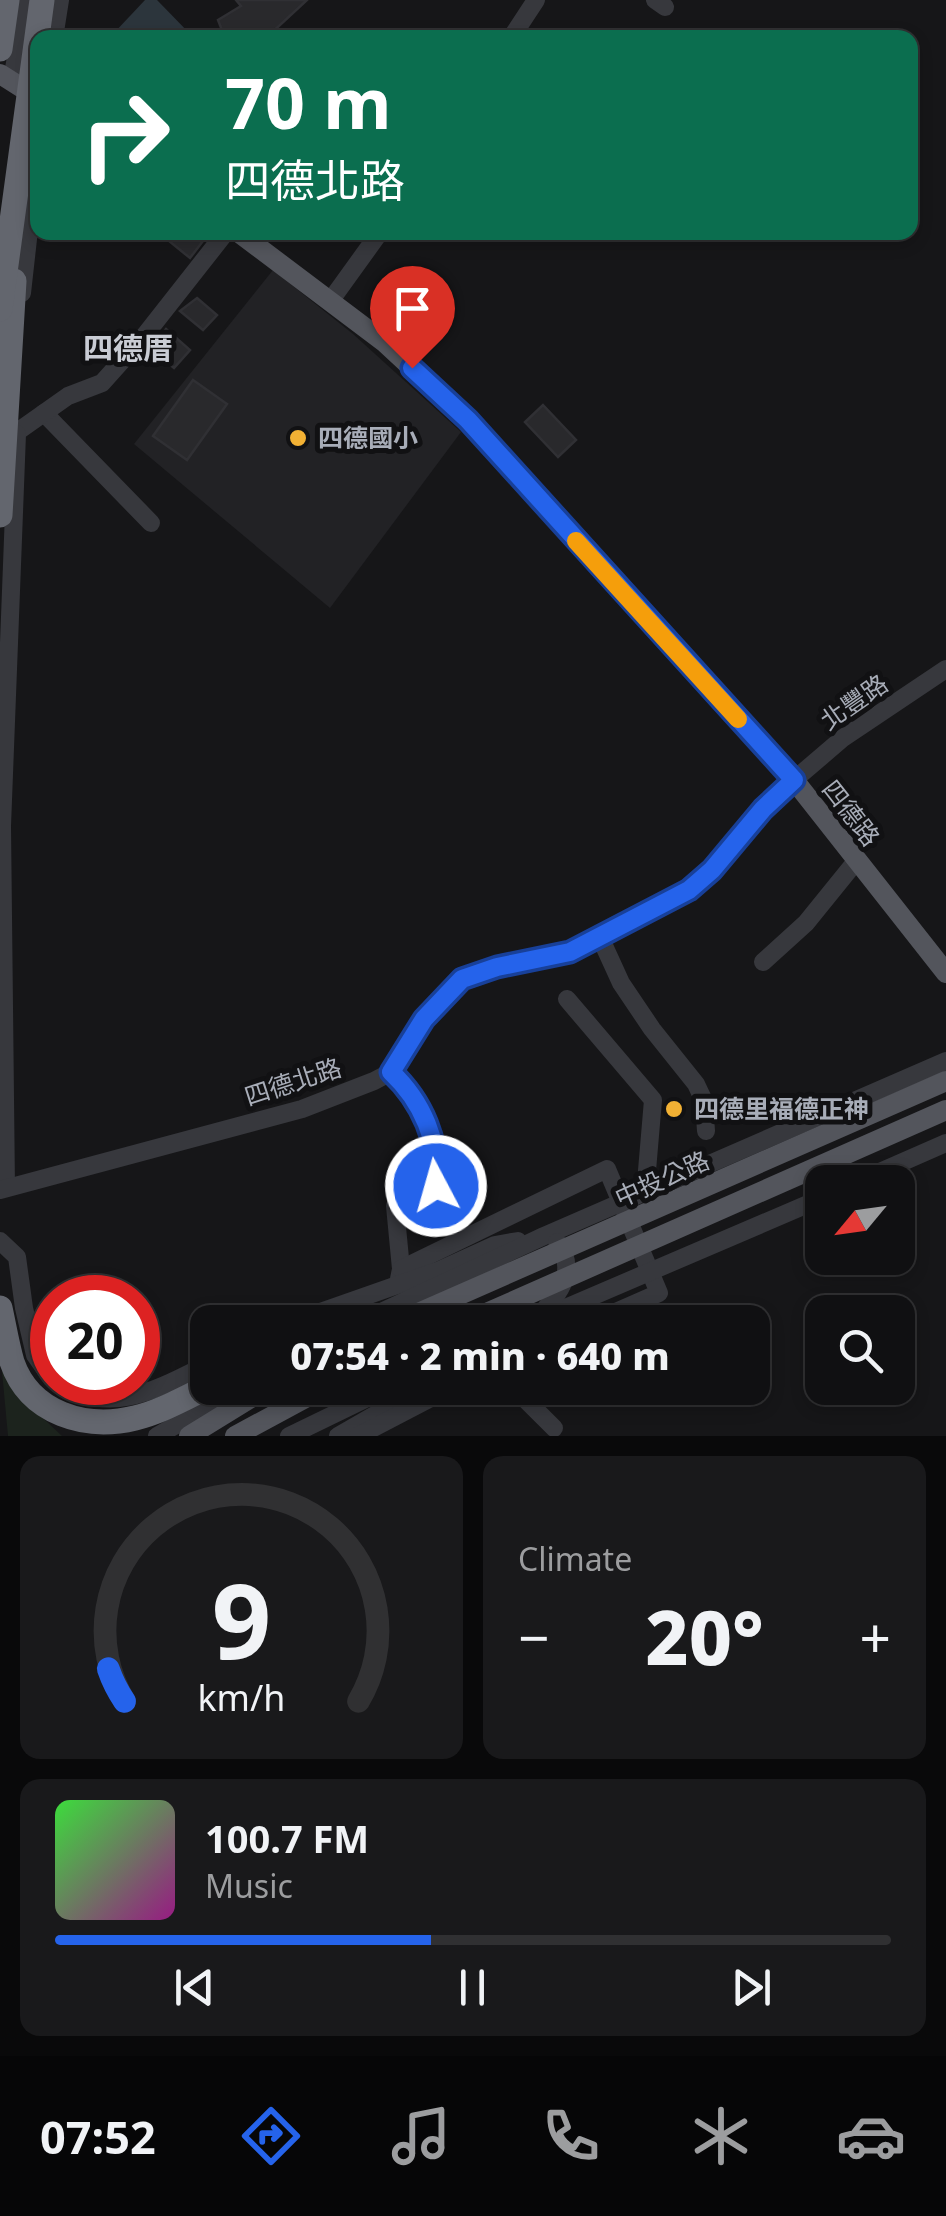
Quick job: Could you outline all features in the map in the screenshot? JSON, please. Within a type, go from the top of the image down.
[{"type":"highway","points":[[0,49],[7,0]]},
{"type":"highway","points":[[40,30],[42,0]]},
{"type":"highway","points":[[0,309],[30,148]]},
{"type":"highway","points":[[0,516],[30,148]]},
{"type":"highway","points":[[3,1321],[13,1365],[24,1385],[46,1406],[73,1420],[138,1418],[190,1395]]},
{"type":"main road","points":[[6,77],[30,93]]},
{"type":"main road","name":"四德路","points":[[249,240],[384,342],[468,420],[794,780],[946,973]]},
{"type":"main road","name":"中投公路","points":[[436,1305],[946,1080]]},
{"type":"main road","name":"中投公路","points":[[504,1305],[946,1110]]},
{"type":"main road","points":[[189,1436],[239,1405]]},
{"type":"main road","points":[[235,1436],[292,1405]]},
{"type":"street","points":[[6,77],[26,0]]},
{"type":"street","points":[[55,30],[60,0]]},
{"type":"street","points":[[516,30],[536,0]]},
{"type":"street","points":[[3,1189],[2,826],[30,148]]},
{"type":"street","points":[[17,432],[68,396],[102,384],[220,240]]},
{"type":"street","points":[[330,300],[374,240]]},
{"type":"street","points":[[44,413],[151,524]]},
{"type":"street","name":"北豐路","points":[[794,780],[842,738],[946,670]]},
{"type":"street","points":[[400,1277],[395,1206],[436,1186],[437,1160],[418,1102],[391,1072],[424,1019],[462,979],[497,967],[570,952],[689,890],[794,780]]},
{"type":"street","points":[[763,962],[806,923],[857,860]]},
{"type":"street","points":[[600,937],[652,1029],[696,1084],[704,1101],[706,1131]]},
{"type":"street","points":[[567,998],[653,1100],[645,1194]]},
{"type":"street","points":[[396,1305],[544,1236],[946,1061]]},
{"type":"street","name":"四德北路","points":[[3,1189],[302,1108],[391,1072]]},
{"type":"street","points":[[895,1165],[946,1142]]},
{"type":"street","points":[[400,1277],[606,1169],[659,1294],[633,1305]]},
{"type":"street","points":[[572,1305],[805,1205]]},
{"type":"street","points":[[333,1305],[495,1245],[544,1236],[564,1250],[568,1272],[549,1305]]},
{"type":"street","points":[[0,1241],[17,1257],[30,1334]]},
{"type":"street","points":[[160,1386],[190,1372]]},
{"type":"street","points":[[158,1436],[211,1405]]},
{"type":"street","points":[[289,1436],[353,1405]]},
{"type":"street","points":[[338,1436],[392,1405]]},
{"type":"street","points":[[358,1436],[417,1405]]},
{"type":"street","points":[[531,1405],[554,1428]]},
{"type":"shaded area","points":[[145,0],[157,0],[186,30],[117,30]]},
{"type":"shaded area","name":"四德國小","points":[[273,270],[353,334],[461,432],[330,608],[134,444]]},
{"type":"shaded area","points":[[0,1350],[30,1406],[62,1436],[8,1436]]},
{"type":"building","points":[[236,0],[307,0],[275,30],[222,30],[218,20],[241,6]]},
{"type":"building","points":[[168,240],[202,240],[190,258]]},
{"type":"building","points":[[197,298],[217,315],[203,330],[180,311]]},
{"type":"building","points":[[166,329],[190,350],[174,368],[150,348]]},
{"type":"building","points":[[193,380],[227,404],[187,460],[153,436]]},
{"type":"building","points":[[543,405],[576,440],[558,457],[525,422]]},
{"type":"slow traffic","points":[[576,541],[738,719]]},
{"type":"place","name":"四德國小","points":[[298,438]]},
{"type":"place","name":"四德里福德正神","points":[[674,1109]]},
{"type":"district","name":"四德厝","points":[[128,349]]},
{"type":"route","points":[[412,368],[468,420],[794,780],[689,890],[570,952],[497,967],[462,979],[446,994],[424,1019],[391,1072],[418,1102],[433,1141],[436,1186]]}]
